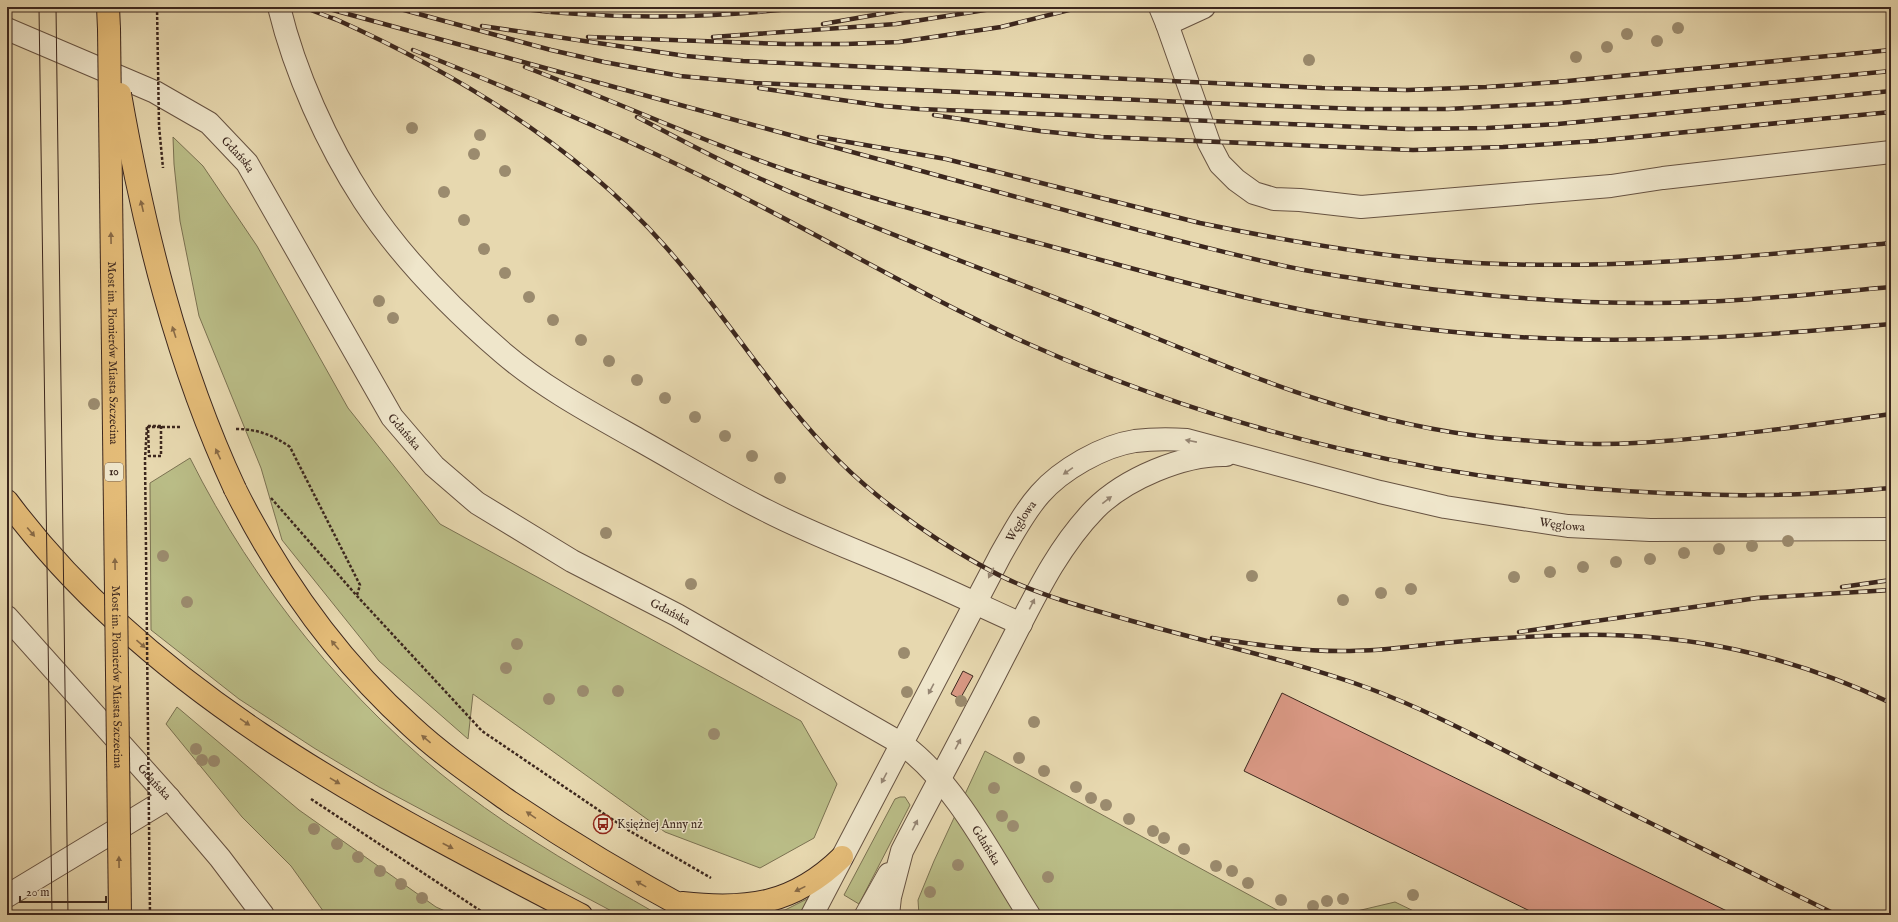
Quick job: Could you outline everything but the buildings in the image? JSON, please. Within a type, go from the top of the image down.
[{"type":"main road","name":"Most im. Pionierów Miasta Szczecina","points":[[108,7],[120,915]]},
{"type":"main road","points":[[108,29],[135,172],[155,261],[170,318],[201,411],[215,446],[235,489],[267,549],[316,622],[365,679],[410,726],[481,782],[550,828],[624,874],[698,915]]},
{"type":"main road","points":[[7,501],[27,527],[75,583],[145,648],[220,706],[302,761],[371,803],[440,842],[581,915]]},
{"type":"main road","points":[[675,903],[734,906],[759,904],[781,898],[815,881],[825,874],[842,857]]},
{"type":"lane","points":[[279,7],[285,30],[301,75],[324,128],[364,201],[413,263],[450,303],[504,354],[552,389],[650,446],[767,511],[1021,624]]},
{"type":"lane","points":[[1204,7],[1164,15],[1208,142],[1220,164],[1236,180],[1254,193],[1274,199],[1368,206],[1611,186],[1662,178],[1891,152]]},
{"type":"lane","name":"Gdańska","points":[[7,29],[155,92],[209,123],[247,163],[392,417],[434,466],[477,503],[572,560],[677,615],[902,744],[920,757],[939,778],[970,821],[1029,915]]},
{"type":"lane","name":"Węglowa","points":[[902,744],[1000,556],[1023,517],[1040,494],[1062,474],[1085,459],[1108,449],[1133,441],[1158,439],[1186,440],[1380,492],[1445,507],[1568,526],[1650,530],[1891,529]]},
{"type":"lane","name":"Węglowa","points":[[939,778],[1070,536],[1096,508],[1123,487],[1163,468],[1187,460],[1214,455],[1242,456]]},
{"type":"lane","name":"Gdańska","points":[[7,617],[169,798],[220,858],[263,915]]},
{"type":"lane","points":[[812,915],[902,744]]},
{"type":"lane","points":[[866,915],[902,851],[939,778]]},
{"type":"lane","points":[[7,896],[169,798]]},
{"type":"lane","points":[[888,915],[890,897],[902,851]]},
{"type":"path","points":[[157,7],[159,126],[163,169]]},
{"type":"path","points":[[148,427],[149,456],[161,456],[161,426],[147,426],[145,459],[150,915]]},
{"type":"path","points":[[290,447],[360,584],[357,596]]},
{"type":"path","points":[[268,495],[357,596],[482,731],[628,830],[717,882]]},
{"type":"green space","points":[[173,137],[203,166],[257,246],[348,408],[440,524],[801,721],[837,784],[814,838],[760,868],[665,832],[473,694],[468,739],[379,661],[282,540],[261,468],[199,316],[180,221],[174,164]]},
{"type":"green space","points":[[190,458],[215,505],[243,552],[274,596],[307,639],[342,680],[380,719],[420,756],[485,808],[558,856],[659,915],[619,915],[379,787],[314,748],[239,699],[151,630],[150,483]]},
{"type":"green space","points":[[177,707],[299,810],[436,907],[454,915],[326,915],[291,866],[242,817],[166,724]]},
{"type":"green space","points":[[985,751],[1286,915],[919,915],[918,900],[934,861]]},
{"type":"green space","points":[[905,797],[910,805],[859,904],[844,895],[895,799]]},
{"type":"green space","points":[[809,898],[805,915],[757,915],[785,910]]},
{"type":"green space","points":[[1395,902],[1422,915],[1340,915]]},
{"type":"tram line","points":[[39,7],[52,915]]},
{"type":"tram line","points":[[56,7],[68,915]]},
{"type":"railway","points":[[303,7],[337,20]]},
{"type":"railway","points":[[322,7],[1112,223],[1232,254],[1316,272],[1398,285],[1461,292],[1524,298],[1618,303],[1680,303],[1741,300],[1891,287]]},
{"type":"railway","points":[[393,7],[551,50],[604,62],[680,76],[755,83],[1253,105],[1361,109],[1448,109],[1560,103],[1891,71]]},
{"type":"railway","points":[[506,7],[618,16],[694,16],[806,7]]},
{"type":"railway","points":[[823,24],[920,7]]},
{"type":"railway","points":[[713,37],[896,24],[1004,7]]},
{"type":"railway","points":[[588,37],[785,44],[899,42],[1001,27],[1081,7]]},
{"type":"railway","points":[[333,18],[423,62],[467,87],[552,143],[592,175],[629,208],[687,271],[771,382],[815,436],[839,461],[862,483],[899,512],[937,539],[966,557],[1016,583],[1066,602],[1149,626],[1307,668],[1392,697],[1463,730],[1837,915]]},
{"type":"railway","points":[[482,26],[686,56],[743,61],[1322,88],[1407,90],[1486,87],[1557,82],[1891,50]]},
{"type":"railway","points":[[413,50],[570,115],[685,168],[953,308],[1031,345],[1106,376],[1183,404],[1261,428],[1340,449],[1420,465],[1501,478],[1582,488],[1663,493],[1734,495],[1808,494],[1891,488]]},
{"type":"railway","points":[[525,67],[761,161],[859,194],[1194,285],[1307,311],[1362,321],[1418,328],[1475,334],[1552,339],[1600,340],[1697,338],[1891,324]]},
{"type":"railway","points":[[759,88],[883,106],[919,109],[1408,129],[1487,128],[1558,124],[1891,91]]},
{"type":"railway","points":[[934,115],[1040,131],[1101,137],[1413,150],[1503,147],[1595,141],[1891,112]]},
{"type":"railway","points":[[637,117],[745,172],[882,230],[1087,310],[1237,371],[1338,406],[1389,420],[1442,431],[1496,438],[1600,444],[1667,441],[1731,435],[1891,414]]},
{"type":"railway","points":[[819,137],[946,159],[1200,223],[1268,237],[1372,253],[1441,261],[1528,265],[1632,263],[1788,253],[1891,243]]},
{"type":"railway","points":[[1842,587],[1891,580]]},
{"type":"railway","points":[[1519,632],[1757,598],[1891,590]]},
{"type":"railway","points":[[1212,638],[1298,649],[1362,651],[1540,636],[1614,635],[1655,637],[1695,642],[1775,659],[1814,671],[1891,703]]},
{"type":"place","name":"Księżnej Anny nż","points":[[603,824]]}]
